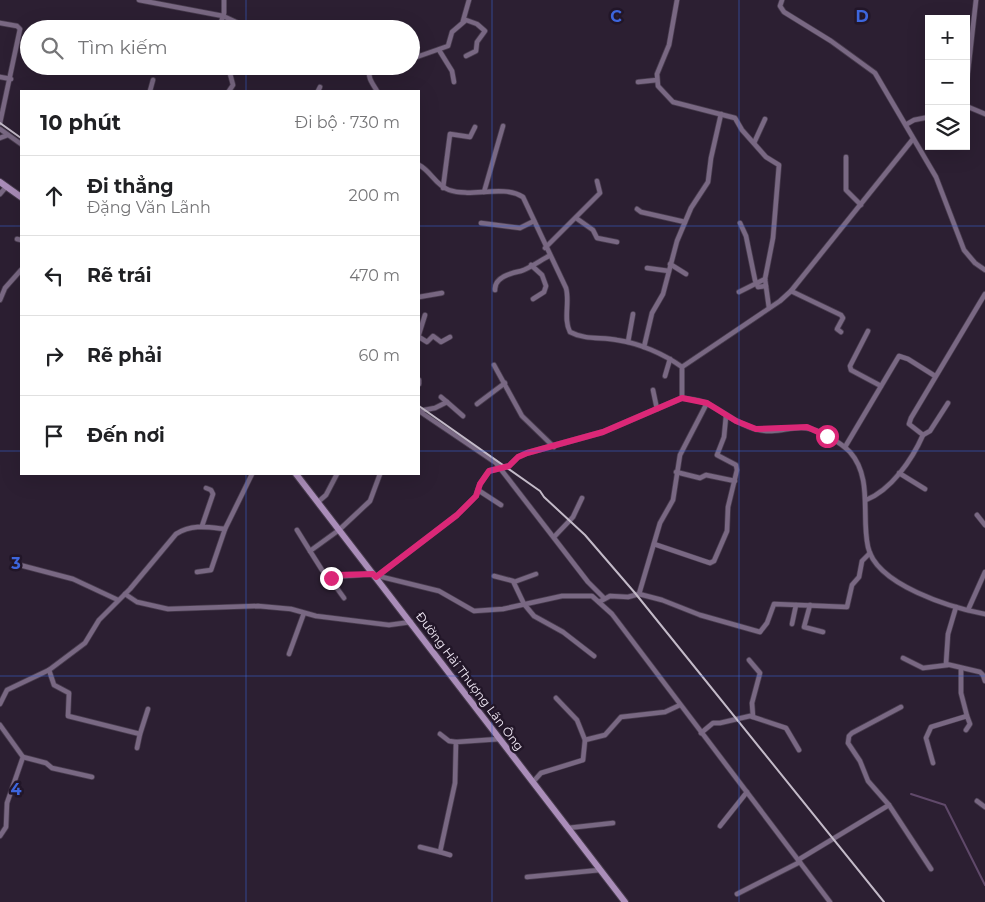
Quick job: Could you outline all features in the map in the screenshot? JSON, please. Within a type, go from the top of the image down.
[{"type":"street","points":[[140,0],[223,16],[232,20]]},
{"type":"street","points":[[222,20],[224,0]]},
{"type":"street","points":[[420,56],[449,45],[452,32],[463,21],[469,0]]},
{"type":"street","points":[[677,0],[672,36],[660,64],[657,80],[663,94],[673,102],[736,118],[742,130],[779,167],[774,238],[765,279],[769,308]]},
{"type":"street","points":[[782,0],[780,6],[784,12],[831,41],[875,73],[907,124],[913,139],[936,177],[964,250],[975,264],[985,270]]},
{"type":"street","points":[[969,60],[976,0]]},
{"type":"street","points":[[463,21],[475,22],[485,31],[477,42],[476,51],[466,56]]},
{"type":"street","points":[[0,23],[17,26],[20,29],[11,79],[0,123]]},
{"type":"street","points":[[439,50],[452,71],[454,82]]},
{"type":"street","points":[[230,75],[233,84],[230,90]]},
{"type":"street","points":[[368,75],[375,90]]},
{"type":"street","points":[[0,77],[11,79]]},
{"type":"street","points":[[150,90],[152,80]]},
{"type":"street","points":[[638,82],[657,80]]},
{"type":"street","points":[[970,108],[985,114]]},
{"type":"street","points":[[644,348],[652,313],[663,294],[670,264],[685,222],[691,208],[708,182],[711,158],[721,114]]},
{"type":"street","points":[[907,124],[914,120],[925,118]]},
{"type":"street","points":[[754,143],[766,119]]},
{"type":"street","points":[[484,192],[503,126]]},
{"type":"street","points":[[443,188],[450,134],[470,137],[475,127]]},
{"type":"street","points":[[0,129],[20,143]]},
{"type":"street","points":[[0,138],[8,134]]},
{"type":"street","points":[[682,367],[791,291],[913,139]]},
{"type":"street","points":[[846,158],[846,190],[861,205]]},
{"type":"street","points":[[420,166],[443,188],[455,192],[508,192],[519,195],[526,202],[545,248],[560,274],[568,296],[567,320],[570,332],[584,337],[628,342],[670,359],[682,367]]},
{"type":"street","points":[[545,248],[600,193],[597,181]]},
{"type":"street","points":[[0,182],[20,196]]},
{"type":"street","points":[[0,194],[6,187]]},
{"type":"street","points":[[637,209],[641,212],[685,222]]},
{"type":"street","points":[[576,218],[593,230],[597,238],[617,242]]},
{"type":"street","points":[[481,223],[520,228],[534,221]]},
{"type":"street","points":[[740,223],[746,236],[758,287],[766,286]]},
{"type":"street","points":[[495,290],[497,283],[510,272],[521,271],[549,256]]},
{"type":"street","points":[[670,264],[686,274]]},
{"type":"street","points":[[531,265],[542,275],[546,286],[544,292],[533,299]]},
{"type":"street","points":[[647,268],[669,271]]},
{"type":"street","points":[[0,300],[5,288],[20,271]]},
{"type":"street","points":[[739,292],[765,279]]},
{"type":"street","points":[[791,291],[841,315],[843,318],[837,329],[841,332]]},
{"type":"street","points":[[420,297],[442,293]]},
{"type":"street","points":[[923,435],[909,423],[985,294]]},
{"type":"street","points":[[628,342],[633,314]]},
{"type":"street","points":[[420,332],[425,315]]},
{"type":"street","points":[[868,331],[850,366],[851,370],[881,386]]},
{"type":"street","points":[[420,337],[427,342],[433,336],[441,342],[450,337]]},
{"type":"street","points":[[845,447],[899,356],[908,359],[935,376]]},
{"type":"street","points":[[665,376],[670,359]]},
{"type":"street","points":[[494,365],[522,416],[554,447]]},
{"type":"street","points":[[682,367],[682,398]]},
{"type":"street","points":[[477,404],[505,383]]},
{"type":"street","points":[[653,390],[657,408]]},
{"type":"street","points":[[441,397],[463,416]]},
{"type":"street","points":[[376,576],[457,515],[476,496],[484,476],[489,471],[509,466],[523,454],[603,432],[682,398],[707,403],[726,416],[756,429],[813,428],[845,447],[854,458],[866,491],[868,546],[870,553],[882,569],[900,583],[932,599],[956,608],[985,614]]},
{"type":"street","points":[[420,411],[435,408],[447,402]]},
{"type":"street","points":[[639,594],[660,523],[673,500],[680,455],[707,403]]},
{"type":"street","points":[[866,500],[885,490],[911,459],[923,435],[930,431],[948,403]]},
{"type":"street","points":[[420,412],[496,463],[830,902]]},
{"type":"street","points":[[654,544],[713,563],[727,531],[728,507],[735,481],[736,465],[717,455],[724,437],[726,416]]},
{"type":"street","points":[[676,472],[700,478],[706,475],[735,481]]},
{"type":"street","points":[[899,473],[925,489]]},
{"type":"street","points":[[197,572],[211,570],[225,529],[252,475]]},
{"type":"street","name":"Đường Hải Thượng Lãn Ông","points":[[297,475],[624,902]]},
{"type":"street","points":[[318,502],[326,495],[336,475]]},
{"type":"street","points":[[310,551],[339,530],[370,501],[380,475]]},
{"type":"street","points":[[202,526],[213,494],[211,490],[206,488]]},
{"type":"street","points":[[478,490],[501,505]]},
{"type":"street","points":[[554,538],[574,517],[582,498]]},
{"type":"street","points":[[977,515],[985,525]]},
{"type":"street","points":[[0,704],[7,690],[49,670],[85,643],[99,620],[125,594],[176,534],[185,529],[202,526],[225,529]]},
{"type":"street","points":[[297,530],[322,570]]},
{"type":"street","points":[[344,598],[331,580],[331,577],[376,576],[439,591],[474,611],[503,609],[552,598],[587,594],[602,600],[613,596],[628,597],[639,594],[761,632],[767,623],[773,605],[847,607],[852,585],[858,579],[862,561],[870,553]]},
{"type":"street","points":[[16,564],[72,578],[118,600]]},
{"type":"street","points":[[968,610],[985,572]]},
{"type":"street","points":[[494,576],[514,582],[536,574]]},
{"type":"street","points":[[514,582],[524,604],[536,618],[563,632],[594,656]]},
{"type":"street","points":[[125,594],[137,602],[168,608],[258,606],[291,609],[316,616],[389,625],[411,622]]},
{"type":"street","points":[[792,624],[796,605]]},
{"type":"street","points":[[810,605],[804,627],[823,632]]},
{"type":"street","points":[[948,665],[946,662],[948,634],[956,608]]},
{"type":"street","points":[[289,654],[304,613]]},
{"type":"street","points":[[903,658],[923,668],[948,665],[982,673],[985,681]]},
{"type":"street","points":[[749,660],[760,673],[752,703],[753,717]]},
{"type":"street","points":[[962,668],[961,693],[970,724],[966,730]]},
{"type":"street","points":[[49,670],[54,685],[69,693],[68,716],[140,734]]},
{"type":"street","points":[[533,782],[541,773],[583,760],[585,740],[577,720],[556,698]]},
{"type":"street","points":[[585,740],[606,735],[621,717],[665,712],[680,704]]},
{"type":"street","points":[[901,707],[852,733],[847,739],[868,780],[889,805],[931,869]]},
{"type":"street","points":[[138,748],[140,734],[148,709]]},
{"type":"street","points":[[933,763],[926,738],[928,730],[942,722],[967,716]]},
{"type":"street","points":[[701,733],[713,723],[753,717],[786,728],[799,750]]},
{"type":"street","points":[[0,725],[23,758],[46,763],[52,768],[92,777]]},
{"type":"street","points":[[440,734],[449,741],[456,742],[500,739]]},
{"type":"street","points":[[440,852],[455,783],[456,742]]},
{"type":"street","points":[[0,836],[6,827],[7,803],[23,758]]},
{"type":"street","points":[[720,826],[747,792]]},
{"type":"street","points":[[977,801],[985,807]]},
{"type":"street","points":[[737,894],[799,861],[889,805]]},
{"type":"street","points":[[568,828],[613,823]]},
{"type":"street","points":[[420,847],[450,855]]},
{"type":"street","points":[[527,877],[600,870]]},
{"type":"waterway","points":[[911,794],[945,805],[985,885]]},
{"type":"railway","points":[[0,123],[20,137]]},
{"type":"railway","points":[[420,407],[540,491],[585,535],[635,593],[884,902]]},
{"type":"route","points":[[331,578],[335,575],[373,574],[376,577],[457,515],[476,496],[484,476],[489,471],[509,466],[518,457],[527,453],[603,432],[622,422],[682,398],[707,403],[726,416],[745,426],[756,429],[807,427],[813,428],[827,436]]}]
